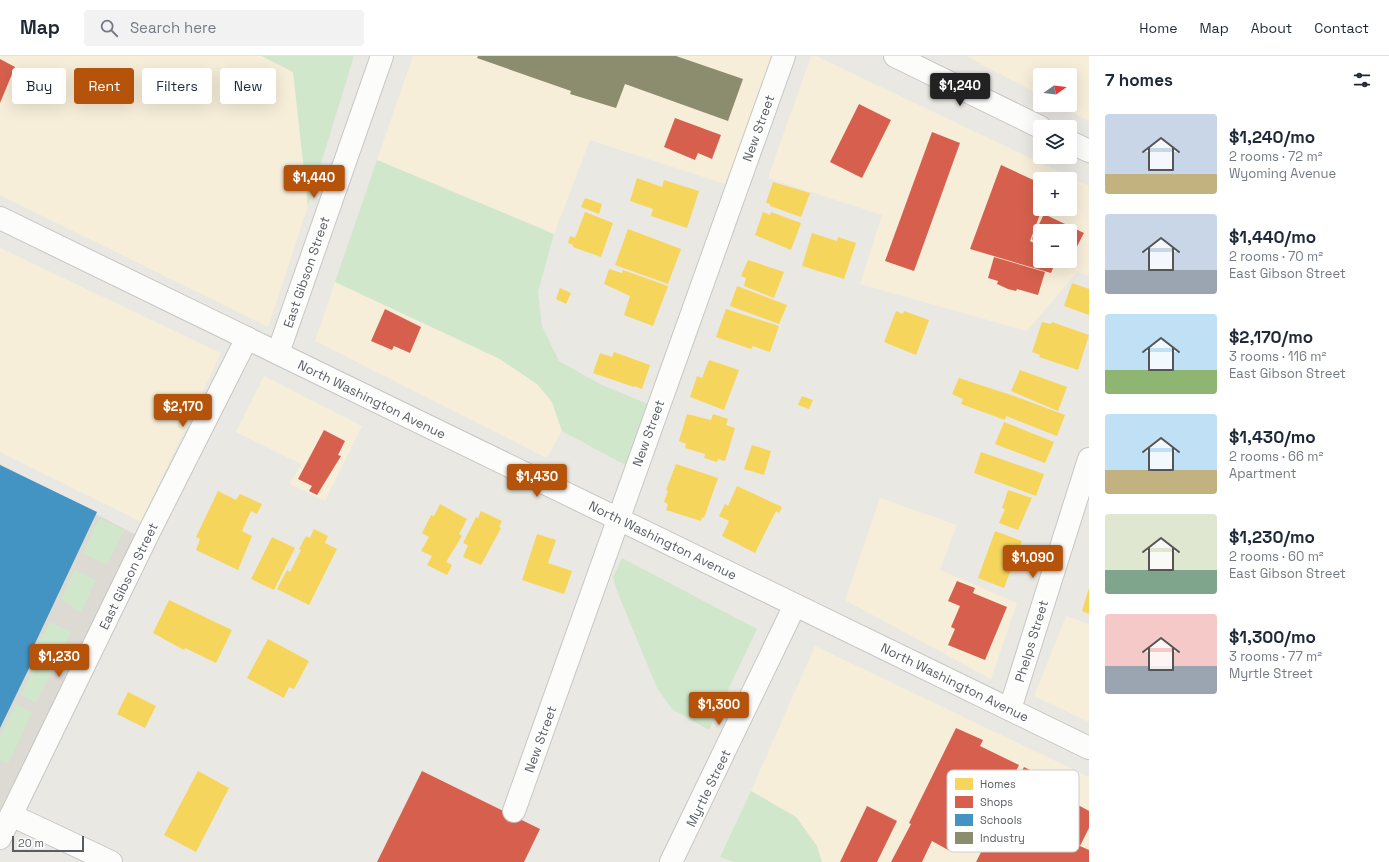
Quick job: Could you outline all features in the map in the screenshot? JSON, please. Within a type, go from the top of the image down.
[{"type":"street","name":"East Gibson Street","points":[[278,353],[382,56]]},
{"type":"street","name":"New Street","points":[[514,811],[784,56]]},
{"type":"street","points":[[895,56],[1033,124]]},
{"type":"street","points":[[1077,145],[1089,151]]},
{"type":"street","name":"North Washington Avenue","points":[[0,218],[1089,748]]},
{"type":"street","name":"East Gibson Street","points":[[0,838],[148,532],[247,338]]},
{"type":"street","name":"Phelps Street","points":[[1010,709],[1089,459]]},
{"type":"street","name":"Myrtle Street","points":[[671,862],[795,605]]},
{"type":"street","points":[[11,815],[111,862]]},
{"type":"shaded area","points":[[0,56],[262,56],[293,72],[308,206],[268,327],[0,195]]},
{"type":"shaded area","points":[[413,56],[775,56],[728,185],[590,140],[554,234],[377,160]]},
{"type":"shaded area","points":[[811,56],[816,56],[1033,159],[1033,164],[1043,164],[1060,172],[1033,172],[1033,216],[1077,216],[1077,180],[1089,186],[1089,276],[1077,272],[1027,331],[860,284],[882,215],[768,178]]},
{"type":"shaded area","points":[[966,56],[1089,56],[1089,121],[1072,112],[1077,112],[1077,68],[1033,68],[1033,91]]},
{"type":"shaded area","points":[[0,248],[221,353],[141,522],[0,452]]},
{"type":"shaded area","points":[[335,282],[500,359],[537,384],[552,402],[562,431],[547,458],[315,341]]},
{"type":"shaded area","points":[[264,376],[362,426],[325,501],[290,484],[301,464],[236,432]]},
{"type":"shaded area","points":[[0,464],[136,535],[0,816]]},
{"type":"shaded area","points":[[880,498],[957,525],[940,570],[1017,603],[991,679],[845,600]]},
{"type":"shaded area","points":[[1066,616],[1089,624],[1089,722],[1034,696]]},
{"type":"shaded area","points":[[815,646],[1074,770],[947,770],[947,852],[1079,852],[1079,772],[1089,777],[1089,862],[822,862],[817,846],[796,817],[751,791]]},
{"type":"green space","points":[[262,56],[354,56],[308,206],[293,72]]},
{"type":"green space","points":[[377,160],[554,234],[538,292],[542,326],[559,361],[600,384],[650,405],[627,466],[562,431],[552,402],[537,384],[500,359],[335,282]]},
{"type":"green space","points":[[99,518],[124,530],[107,565],[83,553]]},
{"type":"green space","points":[[622,558],[757,629],[709,730],[672,709],[657,688],[617,591],[613,577]]},
{"type":"green space","points":[[74,570],[96,580],[81,612],[61,600]]},
{"type":"green space","points":[[50,622],[71,632],[59,656],[38,645]]},
{"type":"green space","points":[[37,660],[53,669],[36,703],[21,695]]},
{"type":"green space","points":[[16,704],[32,713],[8,764],[0,760],[0,736]]},
{"type":"green space","points":[[751,791],[796,817],[817,846],[822,862],[734,862],[720,857]]},
{"type":"building: Homes","points":[[637,178],[662,187],[664,180],[699,191],[687,228],[651,216],[653,209],[630,201]]},
{"type":"building: Homes","points":[[773,182],[810,193],[801,217],[770,206],[770,204],[766,203]]},
{"type":"building: Homes","points":[[585,198],[602,204],[599,214],[581,207]]},
{"type":"building: Homes","points":[[585,212],[613,223],[601,257],[573,247],[573,245],[568,243],[570,236],[575,238]]},
{"type":"building: Homes","points":[[763,212],[770,215],[771,212],[801,223],[791,250],[755,235]]},
{"type":"building: Homes","points":[[628,229],[681,249],[668,284],[615,265]]},
{"type":"building: Homes","points":[[812,233],[837,241],[838,237],[856,243],[844,279],[802,266]]},
{"type":"building: Homes","points":[[748,260],[784,272],[774,298],[744,286],[746,278],[741,276]]},
{"type":"building: Homes","points":[[609,269],[622,273],[623,270],[668,286],[653,326],[624,315],[630,296],[604,284]]},
{"type":"building: Homes","points":[[1072,283],[1089,289],[1089,315],[1064,306]]},
{"type":"building: Homes","points":[[737,286],[787,305],[779,324],[730,306]]},
{"type":"building: Homes","points":[[560,288],[571,293],[566,304],[556,299]]},
{"type":"building: Homes","points":[[726,309],[779,326],[770,352],[753,346],[751,349],[716,337]]},
{"type":"building: Homes","points":[[896,311],[903,314],[904,311],[929,320],[916,355],[884,342]]},
{"type":"building: Homes","points":[[1042,322],[1051,324],[1052,322],[1089,335],[1078,370],[1039,357],[1040,355],[1032,352]]},
{"type":"building: Homes","points":[[614,352],[650,365],[642,389],[593,373],[600,353],[612,357]]},
{"type":"building: Homes","points":[[709,360],[739,370],[724,410],[690,397],[697,376],[702,378]]},
{"type":"building: Homes","points":[[1020,370],[1067,387],[1058,411],[1011,391]]},
{"type":"building: Homes","points":[[959,378],[1065,415],[1057,436],[1006,416],[1005,420],[961,404],[963,399],[952,394]]},
{"type":"building: Homes","points":[[802,396],[813,400],[809,409],[798,405]]},
{"type":"building: Homes","points":[[687,414],[711,420],[713,414],[728,419],[726,425],[735,428],[725,461],[718,459],[717,462],[704,458],[705,454],[685,448],[686,444],[679,441]]},
{"type":"building: Homes","points":[[1004,422],[1054,442],[1045,463],[995,444]]},
{"type":"building: Homes","points":[[752,445],[771,451],[764,475],[744,469]]},
{"type":"building: Homes","points":[[981,452],[1044,474],[1036,496],[974,473]]},
{"type":"building: Homes","points":[[676,464],[718,478],[704,518],[702,517],[701,521],[666,510],[668,504],[664,502],[668,491],[666,490]]},
{"type":"building: Homes","points":[[737,486],[782,507],[779,513],[776,511],[755,553],[722,536],[729,521],[719,516],[725,504],[728,506]]},
{"type":"building: Homes","points":[[1008,490],[1032,498],[1018,530],[999,523],[1005,509],[1002,508]]},
{"type":"building: Homes","points":[[218,491],[236,500],[240,494],[262,504],[257,514],[251,511],[242,531],[252,536],[238,570],[196,550],[200,539],[196,537]]},
{"type":"building: Homes","points":[[440,504],[467,519],[459,534],[462,536],[446,562],[452,565],[447,575],[427,565],[432,556],[421,551],[429,537],[422,533],[431,515],[434,516]]},
{"type":"building: Homes","points":[[481,511],[502,521],[499,527],[501,528],[481,565],[463,557],[468,545],[463,543],[476,517],[478,518]]},
{"type":"building: Homes","points":[[314,529],[328,536],[325,543],[337,549],[309,605],[277,589],[287,570],[290,572],[306,536],[310,538]]},
{"type":"building: Homes","points":[[995,531],[1022,541],[1004,588],[978,578]]},
{"type":"building: Homes","points":[[537,534],[556,540],[548,563],[572,571],[564,594],[522,580]]},
{"type":"building: Homes","points":[[272,537],[295,548],[274,590],[251,579]]},
{"type":"building: Homes","points":[[1089,588],[1089,614],[1082,611]]},
{"type":"building: Homes","points":[[169,600],[232,630],[216,663],[185,648],[184,650],[153,633]]},
{"type":"building: Homes","points":[[268,639],[309,661],[294,689],[289,687],[284,698],[247,678]]},
{"type":"building: Homes","points":[[128,692],[156,706],[145,728],[117,714]]},
{"type":"building: Homes","points":[[198,771],[229,788],[196,852],[164,835]]},
{"type":"building: Shops","points":[[0,59],[15,67],[12,68],[12,74],[0,103]]},
{"type":"building: Shops","points":[[859,104],[891,120],[862,178],[830,162]]},
{"type":"building: Shops","points":[[675,118],[721,135],[712,159],[698,153],[695,160],[664,147]]},
{"type":"building: Shops","points":[[932,132],[960,143],[914,271],[885,261]]},
{"type":"building: Shops","points":[[1001,165],[1033,180],[1033,216],[1039,216],[1036,224],[1033,224],[1033,233],[1030,241],[1033,242],[1033,268],[970,249]]},
{"type":"building: Shops","points":[[1043,216],[1048,216],[1065,224],[1039,224]]},
{"type":"building: Shops","points":[[1077,230],[1084,233],[1077,246]]},
{"type":"building: Shops","points":[[994,257],[1045,272],[1038,295],[1017,289],[1016,291],[1008,289],[997,284],[998,281],[988,278]]},
{"type":"building: Shops","points":[[1034,268],[1053,268],[1051,273]]},
{"type":"building: Shops","points":[[385,309],[421,327],[410,353],[394,346],[392,350],[371,341]]},
{"type":"building: Shops","points":[[324,430],[345,441],[338,455],[341,456],[317,495],[309,491],[312,486],[298,479]]},
{"type":"building: Shops","points":[[957,581],[975,588],[973,593],[1007,607],[985,660],[948,645],[955,629],[951,627],[960,606],[948,601]]},
{"type":"building: Shops","points":[[956,728],[983,740],[980,746],[1019,765],[1017,770],[947,770],[947,849],[932,841],[922,862],[891,862],[911,824],[909,823]]},
{"type":"building: Shops","points":[[1024,767],[1030,770],[1022,770]]},
{"type":"building: Shops","points":[[422,771],[540,829],[524,862],[377,862]]},
{"type":"building: Shops","points":[[867,806],[897,821],[877,862],[840,862]]},
{"type":"building: Shops","points":[[1079,806],[1089,811],[1089,828],[1080,846],[1089,850],[1089,862],[976,862],[981,852],[1079,852]]},
{"type":"building: Schools","points":[[0,465],[97,512],[30,654],[35,656],[0,728]]},
{"type":"building: Industry","points":[[478,56],[676,56],[743,79],[728,121],[625,84],[616,108],[570,94],[571,91],[477,58]]}]
